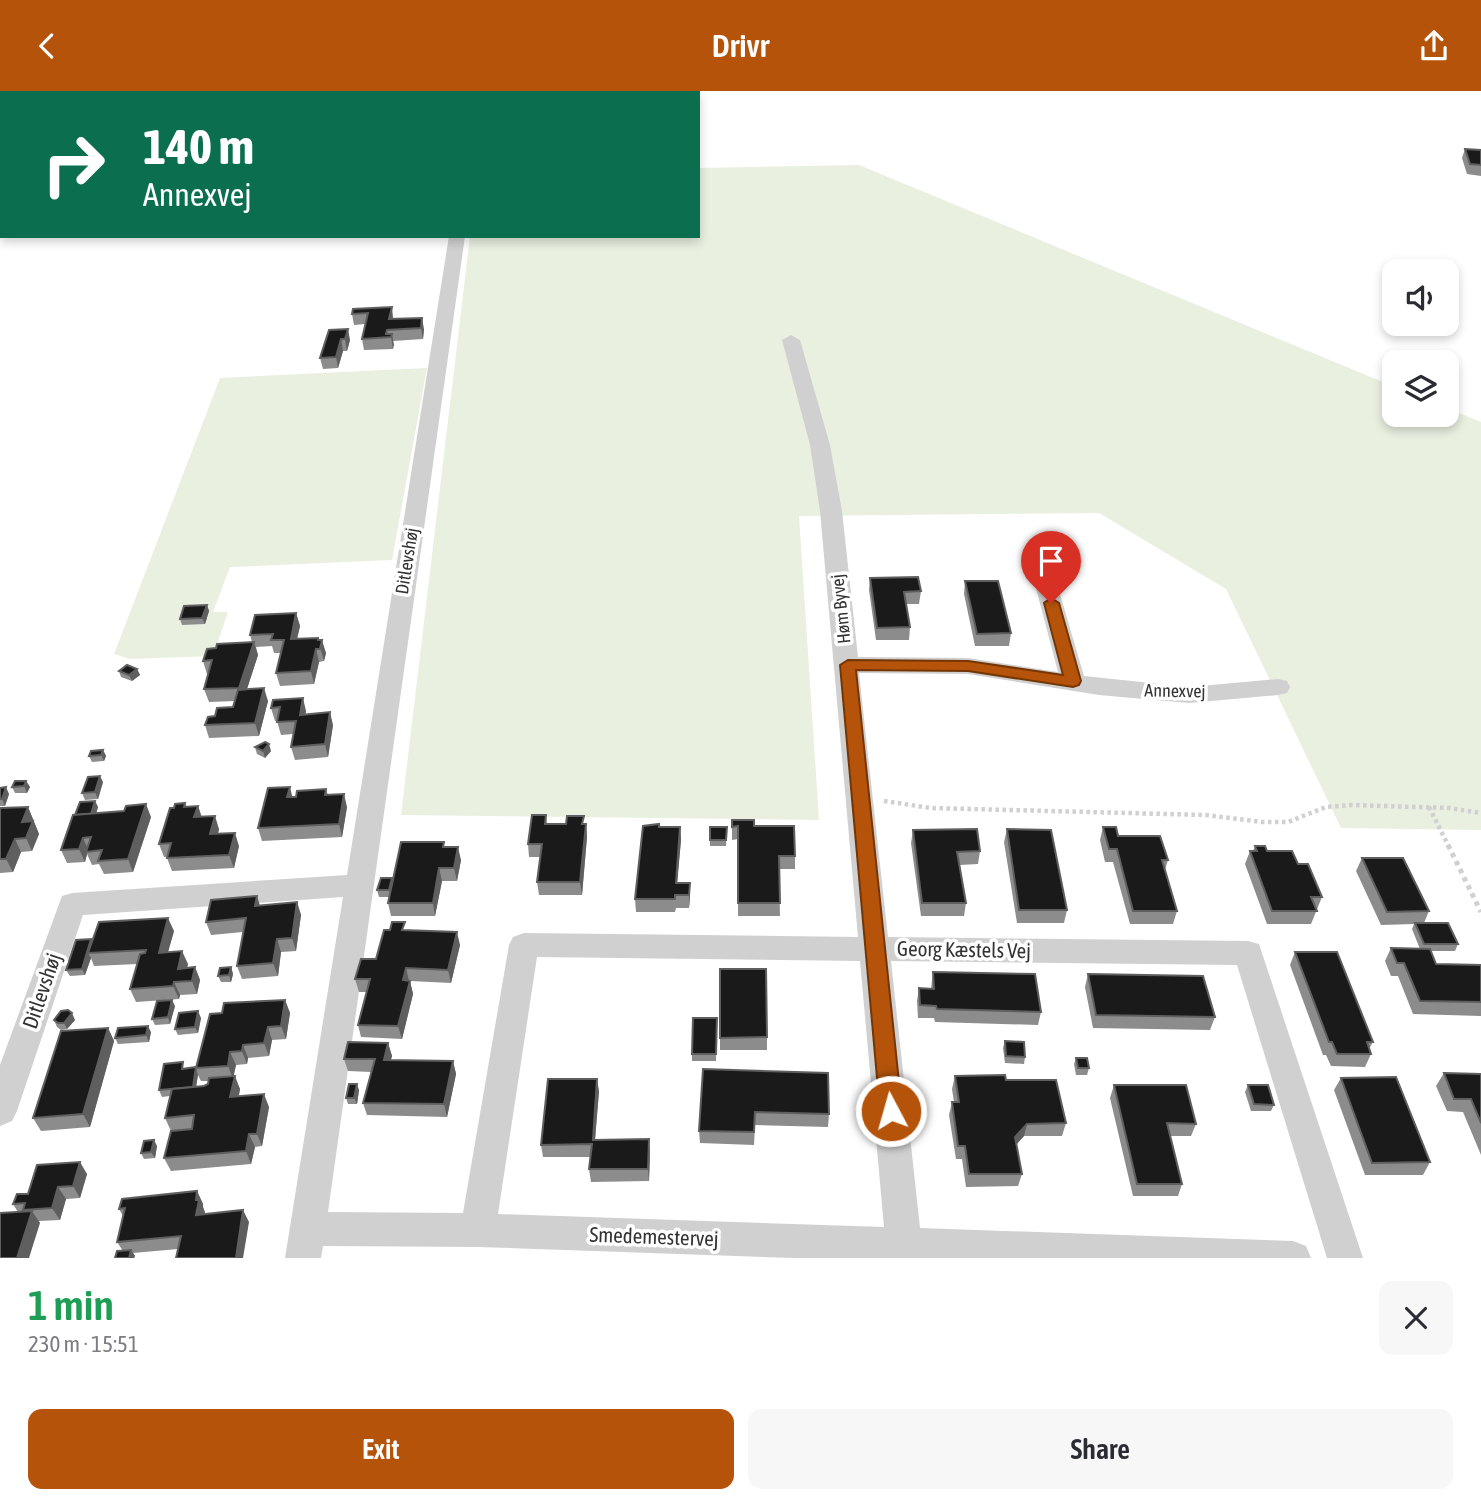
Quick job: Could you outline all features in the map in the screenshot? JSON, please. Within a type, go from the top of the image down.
[{"type":"street","name":"Ditlevshøj","points":[[306,1243],[457,238]]},
{"type":"street","name":"Høm Byvej","points":[[791,340],[820,445],[831,512],[905,1252]]},
{"type":"street","points":[[1044,577],[1073,681]]},
{"type":"street","name":"Annexvej","points":[[848,665],[968,666],[1099,687],[1189,695],[1278,687]]},
{"type":"street","name":"Ditlevshøj","points":[[0,1111],[72,904],[358,885]]},
{"type":"street","name":"Georg Kæstels Vej","points":[[478,1230],[524,945],[1248,953],[1345,1258]]},
{"type":"street","name":"Smedemestervej","points":[[306,1243],[478,1230],[905,1252],[1293,1258]]},
{"type":"path","points":[[883,801],[931,808],[1206,815],[1262,822],[1288,822],[1326,807],[1352,805],[1429,807],[1481,813]]},
{"type":"path","points":[[1429,807],[1481,912]]},
{"type":"green space","points":[[859,165],[1382,382],[1382,427],[1459,427],[1459,413],[1481,422],[1481,830],[1341,828],[1226,589],[1099,513],[799,516],[819,820],[401,815],[470,238],[700,238],[700,168]]},
{"type":"green space","points":[[427,368],[392,560],[230,567],[213,612],[228,612],[213,656],[130,659],[114,654],[220,378]]},
{"type":"building","points":[[1465,149],[1481,150],[1481,165],[1470,164]]},
{"type":"building","points":[[392,307],[389,319],[422,318],[421,328],[387,330],[386,334],[392,334],[391,337],[362,339],[368,313],[352,314],[353,309]]},
{"type":"building","points":[[348,329],[345,339],[341,339],[336,357],[320,358],[329,330]]},
{"type":"building","points":[[918,577],[921,591],[904,592],[910,627],[877,628],[870,578]]},
{"type":"building","points":[[965,581],[998,581],[1011,633],[977,634]]},
{"type":"building","points":[[207,605],[202,618],[180,619],[184,606]]},
{"type":"building","points":[[296,613],[291,639],[318,638],[322,640],[320,649],[316,649],[311,671],[276,673],[284,640],[271,640],[273,634],[250,635],[255,615]]},
{"type":"building","points":[[254,642],[239,688],[204,689],[212,660],[203,661],[207,649],[216,648],[217,644]]},
{"type":"building","points":[[127,665],[137,669],[129,675],[119,671]]},
{"type":"building","points":[[264,688],[255,723],[205,725],[208,717],[215,716],[217,708],[233,707],[238,690]]},
{"type":"building","points":[[303,698],[300,715],[330,712],[325,744],[291,747],[296,721],[277,722],[280,707],[271,708],[273,700]]},
{"type":"building","points":[[265,742],[269,744],[263,751],[255,747]]},
{"type":"building","points":[[103,750],[101,755],[89,756],[91,751]]},
{"type":"building","points":[[100,776],[95,792],[82,793],[88,777]]},
{"type":"building","points":[[15,781],[26,781],[24,786],[12,787]]},
{"type":"building","points":[[6,787],[2,799],[0,799],[0,788]]},
{"type":"building","points":[[290,787],[287,797],[296,797],[297,791],[326,789],[325,795],[344,794],[339,824],[258,828],[268,788]]},
{"type":"building","points":[[95,801],[91,814],[75,815],[80,802]]},
{"type":"building","points":[[185,803],[184,807],[198,806],[194,817],[215,816],[210,834],[235,833],[229,855],[167,858],[171,843],[159,844],[170,808],[174,808],[175,804]]},
{"type":"building","points":[[146,804],[128,859],[98,861],[102,850],[86,852],[91,837],[83,838],[79,849],[61,850],[73,815],[124,811],[126,806]]},
{"type":"building","points":[[28,807],[22,822],[33,821],[26,838],[15,839],[6,859],[0,859],[0,808]]},
{"type":"building","points":[[532,815],[546,815],[545,824],[566,824],[567,816],[584,816],[582,824],[586,824],[580,882],[537,882],[542,844],[528,844]]},
{"type":"building","points":[[732,820],[754,820],[754,826],[794,826],[795,856],[779,856],[780,903],[738,903],[738,826],[732,827]]},
{"type":"building","points":[[659,824],[659,827],[680,827],[676,883],[690,883],[689,895],[675,895],[675,899],[635,899],[643,826]]},
{"type":"building","points":[[710,827],[727,827],[726,840],[710,840]]},
{"type":"building","points":[[1103,827],[1116,827],[1118,836],[1160,836],[1168,860],[1162,860],[1177,911],[1133,911],[1117,849],[1109,849]]},
{"type":"building","points":[[977,829],[980,851],[957,852],[966,903],[922,903],[913,830]]},
{"type":"building","points":[[1007,829],[1051,830],[1067,910],[1019,910]]},
{"type":"building","points":[[401,842],[444,842],[443,847],[458,847],[454,868],[439,868],[433,903],[388,903]]},
{"type":"building","points":[[1255,846],[1265,846],[1267,851],[1292,851],[1298,864],[1308,864],[1322,897],[1311,897],[1317,911],[1272,911],[1250,851],[1257,851]]},
{"type":"building","points":[[1362,858],[1403,858],[1429,911],[1387,912]]},
{"type":"building","points":[[381,878],[392,878],[389,890],[377,890]]},
{"type":"building","points":[[257,896],[255,906],[297,902],[292,938],[277,939],[273,963],[237,966],[246,918],[206,922],[211,900]]},
{"type":"building","points":[[168,918],[159,953],[182,951],[178,969],[195,967],[192,981],[174,982],[173,986],[130,989],[140,954],[146,950],[88,953],[99,922]]},
{"type":"building","points":[[392,922],[405,922],[402,930],[457,932],[448,970],[406,968],[403,980],[410,981],[398,1026],[358,1025],[370,979],[355,979],[361,959],[376,959],[384,930],[390,930]]},
{"type":"building","points":[[1415,923],[1448,923],[1458,944],[1424,944]]},
{"type":"building","points":[[91,939],[82,969],[66,970],[76,940]]},
{"type":"building","points":[[1391,948],[1430,949],[1436,964],[1481,965],[1481,1002],[1420,1001],[1404,963],[1397,963]]},
{"type":"building","points":[[1295,952],[1337,952],[1373,1042],[1367,1042],[1371,1054],[1337,1054],[1332,1042],[1329,1042]]},
{"type":"building","points":[[231,967],[229,975],[218,976],[220,968]]},
{"type":"building","points":[[720,969],[766,969],[767,1037],[720,1038]]},
{"type":"building","points":[[933,972],[1035,974],[1041,1012],[937,1009],[936,1006],[920,1005],[919,988],[934,989]]},
{"type":"building","points":[[1088,974],[1203,976],[1215,1017],[1096,1015]]},
{"type":"building","points":[[172,1000],[168,1017],[152,1019],[157,1001]]},
{"type":"building","points":[[285,1000],[281,1026],[268,1027],[264,1043],[243,1045],[242,1051],[230,1052],[228,1066],[196,1068],[210,1014],[222,1013],[224,1003]]},
{"type":"building","points":[[68,1010],[72,1013],[64,1023],[54,1020],[61,1011]]},
{"type":"building","points":[[198,1011],[195,1027],[175,1029],[179,1013]]},
{"type":"building","points":[[693,1018],[717,1018],[716,1054],[692,1054]]},
{"type":"building","points":[[148,1026],[146,1035],[115,1038],[118,1028]]},
{"type":"building","points":[[108,1028],[83,1114],[33,1118],[61,1031]]},
{"type":"building","points":[[1005,1041],[1024,1042],[1025,1057],[1006,1056]]},
{"type":"building","points":[[348,1042],[388,1043],[384,1060],[453,1061],[444,1104],[363,1103],[375,1059],[344,1059]]},
{"type":"building","points":[[1076,1058],[1087,1058],[1089,1068],[1078,1068]]},
{"type":"building","points":[[183,1062],[182,1069],[196,1067],[193,1087],[159,1090],[164,1064]]},
{"type":"building","points":[[703,1069],[828,1073],[829,1114],[755,1112],[754,1132],[699,1131]]},
{"type":"building","points":[[1444,1073],[1481,1074],[1481,1123],[1471,1099],[1454,1099]]},
{"type":"building","points":[[1005,1075],[1006,1080],[1056,1080],[1066,1123],[1027,1124],[1015,1137],[1022,1174],[969,1174],[965,1146],[958,1146],[952,1102],[959,1102],[955,1076]]},
{"type":"building","points":[[235,1076],[230,1097],[264,1094],[257,1134],[249,1134],[246,1151],[164,1158],[171,1131],[192,1129],[194,1115],[165,1118],[172,1089],[204,1086],[208,1084],[209,1078]]},
{"type":"building","points":[[1396,1077],[1430,1162],[1372,1163],[1341,1078]]},
{"type":"building","points":[[548,1079],[597,1079],[593,1140],[649,1139],[648,1169],[589,1169],[592,1144],[541,1145]]},
{"type":"building","points":[[349,1084],[357,1084],[354,1098],[346,1098]]},
{"type":"building","points":[[1114,1085],[1186,1085],[1196,1124],[1167,1123],[1182,1184],[1137,1184]]},
{"type":"building","points":[[1248,1085],[1268,1085],[1274,1105],[1254,1104]]},
{"type":"building","points":[[154,1140],[151,1152],[141,1153],[144,1141]]},
{"type":"building","points":[[80,1162],[73,1186],[58,1187],[52,1208],[23,1210],[25,1203],[13,1204],[17,1194],[28,1194],[37,1165]]},
{"type":"building","points":[[197,1191],[196,1200],[199,1200],[196,1215],[243,1210],[236,1258],[176,1258],[181,1236],[117,1242],[125,1208],[119,1209],[122,1199]]},
{"type":"building","points":[[32,1211],[17,1258],[0,1258],[0,1213]]},
{"type":"building","points":[[131,1250],[129,1258],[115,1258],[117,1251]]},
{"type":"route","points":[[891,1111],[848,665],[968,666],[1073,681],[1051,603]]}]
